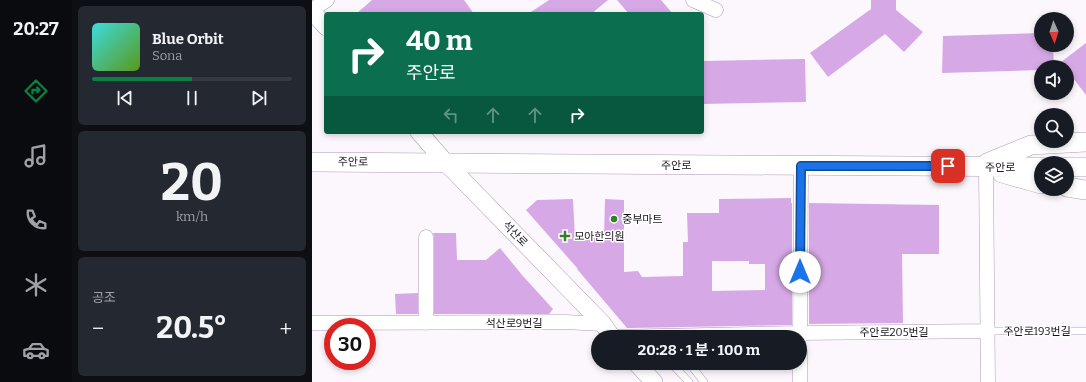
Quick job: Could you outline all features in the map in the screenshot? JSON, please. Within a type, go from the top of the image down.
[{"type":"main road","points":[[982,168],[1031,145],[1086,142]]},
{"type":"main road","name":"주안로","points":[[312,162],[982,168],[1034,167]]},
{"type":"main road","points":[[1074,167],[1086,167]]},
{"type":"main road","points":[[982,168],[1034,182]]},
{"type":"main road","points":[[1074,188],[1086,190]]},
{"type":"street","points":[[324,25],[312,11],[328,0]]},
{"type":"street","points":[[693,0],[716,10]]},
{"type":"street","name":"석산로","points":[[420,134],[446,164],[607,330]]},
{"type":"street","points":[[800,330],[801,166]]},
{"type":"street","points":[[982,168],[988,331],[988,382]]},
{"type":"street","points":[[426,237],[426,323]]},
{"type":"street","name":"석산로9번길","points":[[312,323],[565,322],[598,330]]},
{"type":"street","name":"주안로205번길","points":[[807,335],[988,331]]},
{"type":"street","points":[[643,370],[654,382]]},
{"type":"street","points":[[800,370],[800,382]]},
{"type":"lane","name":"주안로193번길","points":[[988,331],[1086,331]]},
{"type":"lane","points":[[678,370],[689,382]]},
{"type":"lane","points":[[695,370],[704,382]]},
{"type":"building","points":[[372,0],[464,0],[473,12],[358,12]]},
{"type":"building","points":[[549,0],[608,0],[593,12],[531,12]]},
{"type":"building","points":[[617,0],[661,0],[671,12],[627,12]]},
{"type":"building","points":[[871,0],[896,0],[896,10],[923,32],[904,52],[885,34],[828,77],[810,53],[871,9]]},
{"type":"building","points":[[1034,33],[1034,52],[1053,52],[1054,60],[1034,60],[1034,70],[942,73],[943,36]]},
{"type":"building","points":[[1086,43],[1086,95],[1074,79],[1074,60],[1064,60]]},
{"type":"building","points":[[805,59],[806,102],[704,104],[704,61]]},
{"type":"building","points":[[791,198],[792,325],[627,328],[526,210],[537,200],[573,199],[575,238],[604,238],[605,199],[624,200],[624,272],[638,271],[642,277],[683,276],[683,242],[688,242],[687,213],[719,213],[719,199]],"holes":[[[712,261],[749,261],[749,264],[765,264],[765,290],[712,291]]]},
{"type":"building","points":[[809,203],[939,205],[939,254],[902,254],[903,323],[809,324]]},
{"type":"building","points":[[433,233],[456,233],[457,260],[486,260],[500,248],[553,309],[549,314],[434,314]]},
{"type":"building","points":[[418,293],[418,314],[396,314],[395,294]]},
{"type":"place","name":"중부마트","points":[[614,219]]},
{"type":"place","name":"모아한의원","points":[[565,236]]},
{"type":"route","points":[[800,272],[801,166],[948,166]]}]
